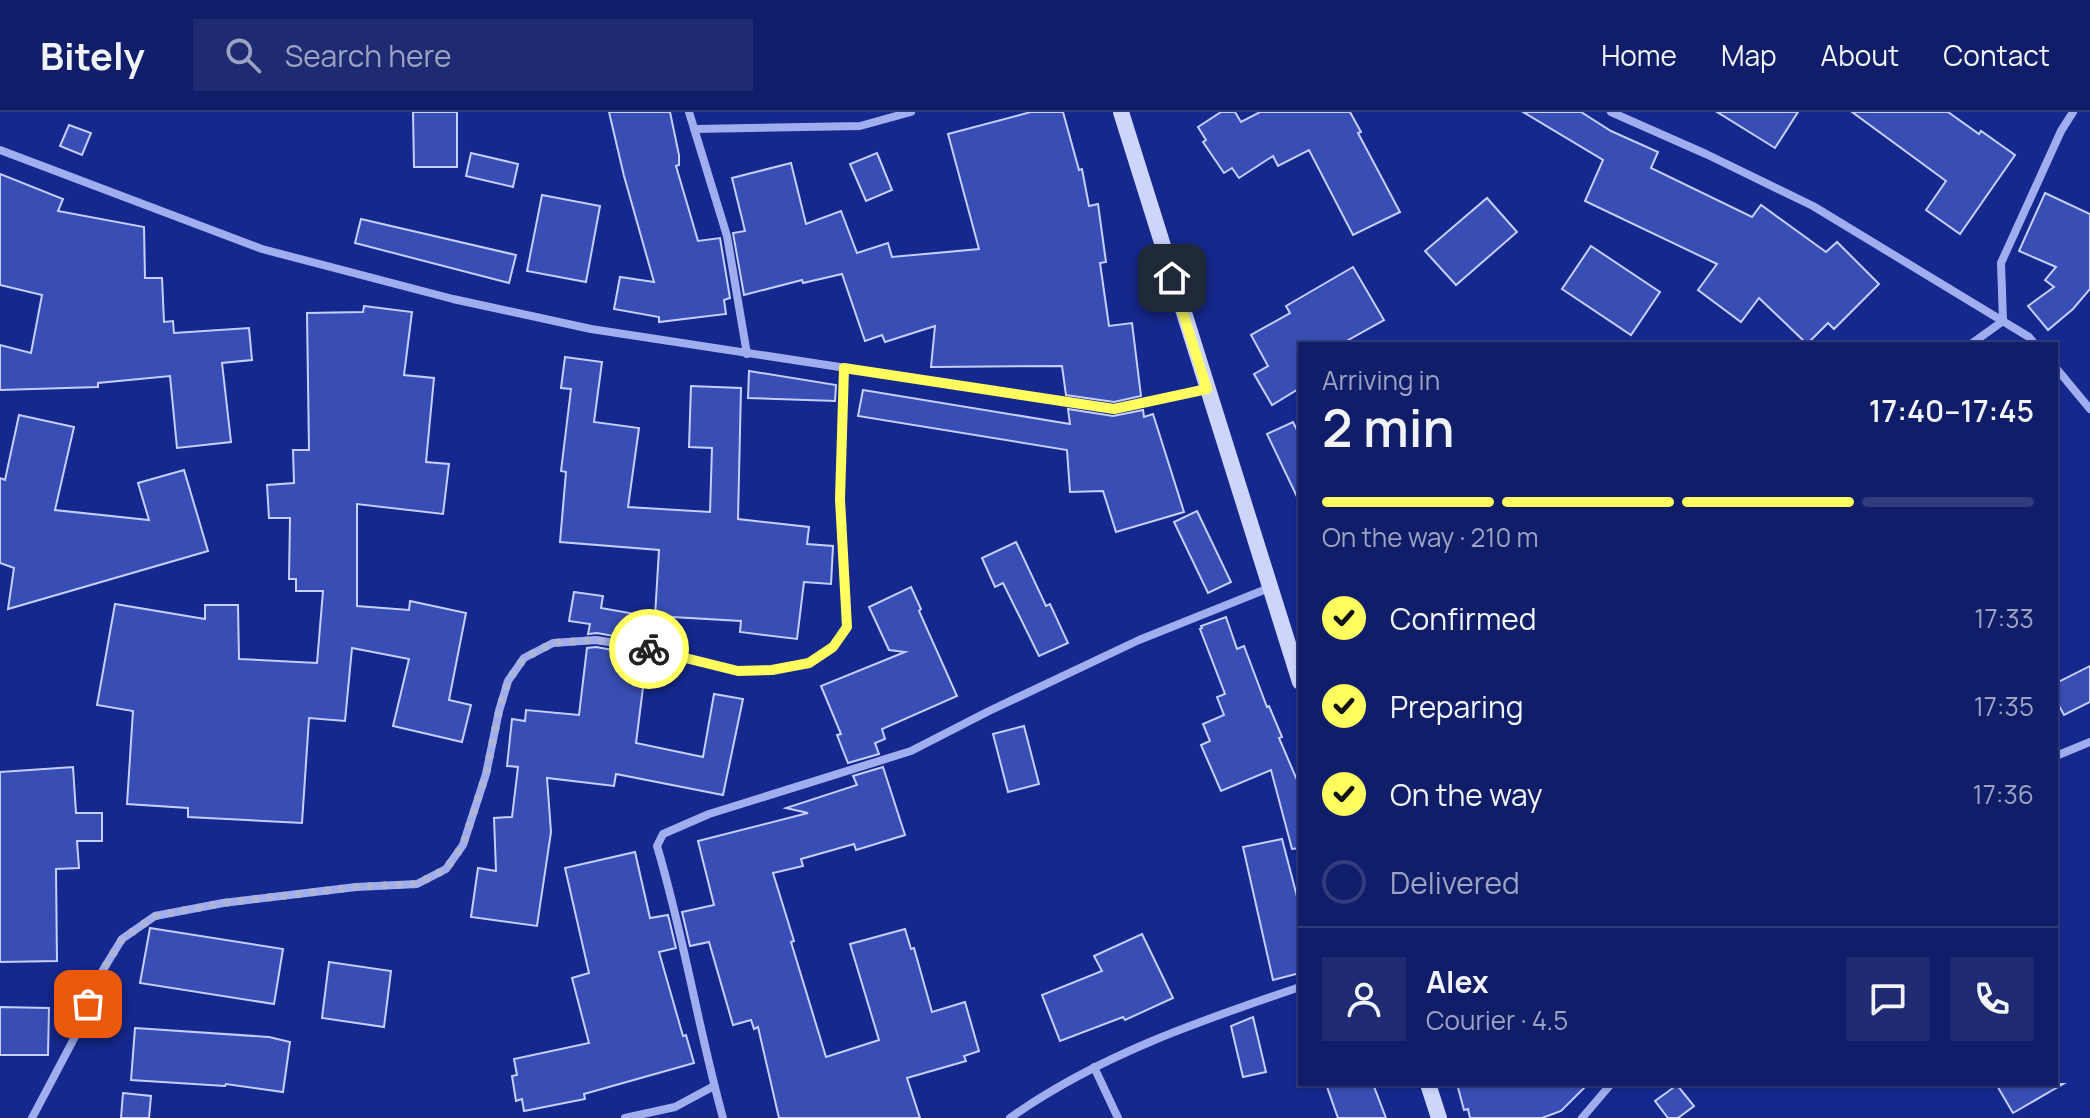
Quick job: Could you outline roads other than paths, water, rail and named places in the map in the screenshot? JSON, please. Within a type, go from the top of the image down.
[{"type":"main road","points":[[1121,112],[1269,588],[1293,636],[1298,669]]},
{"type":"main road","points":[[1429,1086],[1439,1118]]},
{"type":"street","points":[[689,112],[727,236],[747,354]]},
{"type":"street","points":[[694,129],[860,126],[911,112]]},
{"type":"street","points":[[1611,112],[1813,206],[2033,342]]},
{"type":"street","points":[[2003,321],[2001,263],[2061,131],[2073,112]]},
{"type":"street","points":[[0,150],[262,249],[453,299],[591,329],[1114,409],[1207,389]]},
{"type":"street","points":[[1974,342],[2003,321]]},
{"type":"street","points":[[32,1118],[78,1031],[98,978],[122,939],[155,916],[253,899],[356,887],[417,884],[446,869],[463,845],[486,774],[508,681],[524,658],[553,643],[596,640],[635,646],[738,671],[772,670],[809,663],[833,647],[847,627],[840,499],[844,368]]},
{"type":"street","points":[[2058,370],[2090,409]]},
{"type":"street","points":[[723,1118],[685,951],[657,846],[663,834],[709,814],[911,751],[1139,640],[1269,588]]},
{"type":"street","points":[[2058,755],[2090,742]]},
{"type":"street","points":[[1010,1118],[1039,1097],[1094,1067],[1199,1021],[1298,988]]},
{"type":"street","points":[[1094,1067],[1118,1118]]},
{"type":"street","points":[[625,1118],[675,1107],[714,1086]]},
{"type":"street","points":[[1582,1118],[1609,1086]]}]
